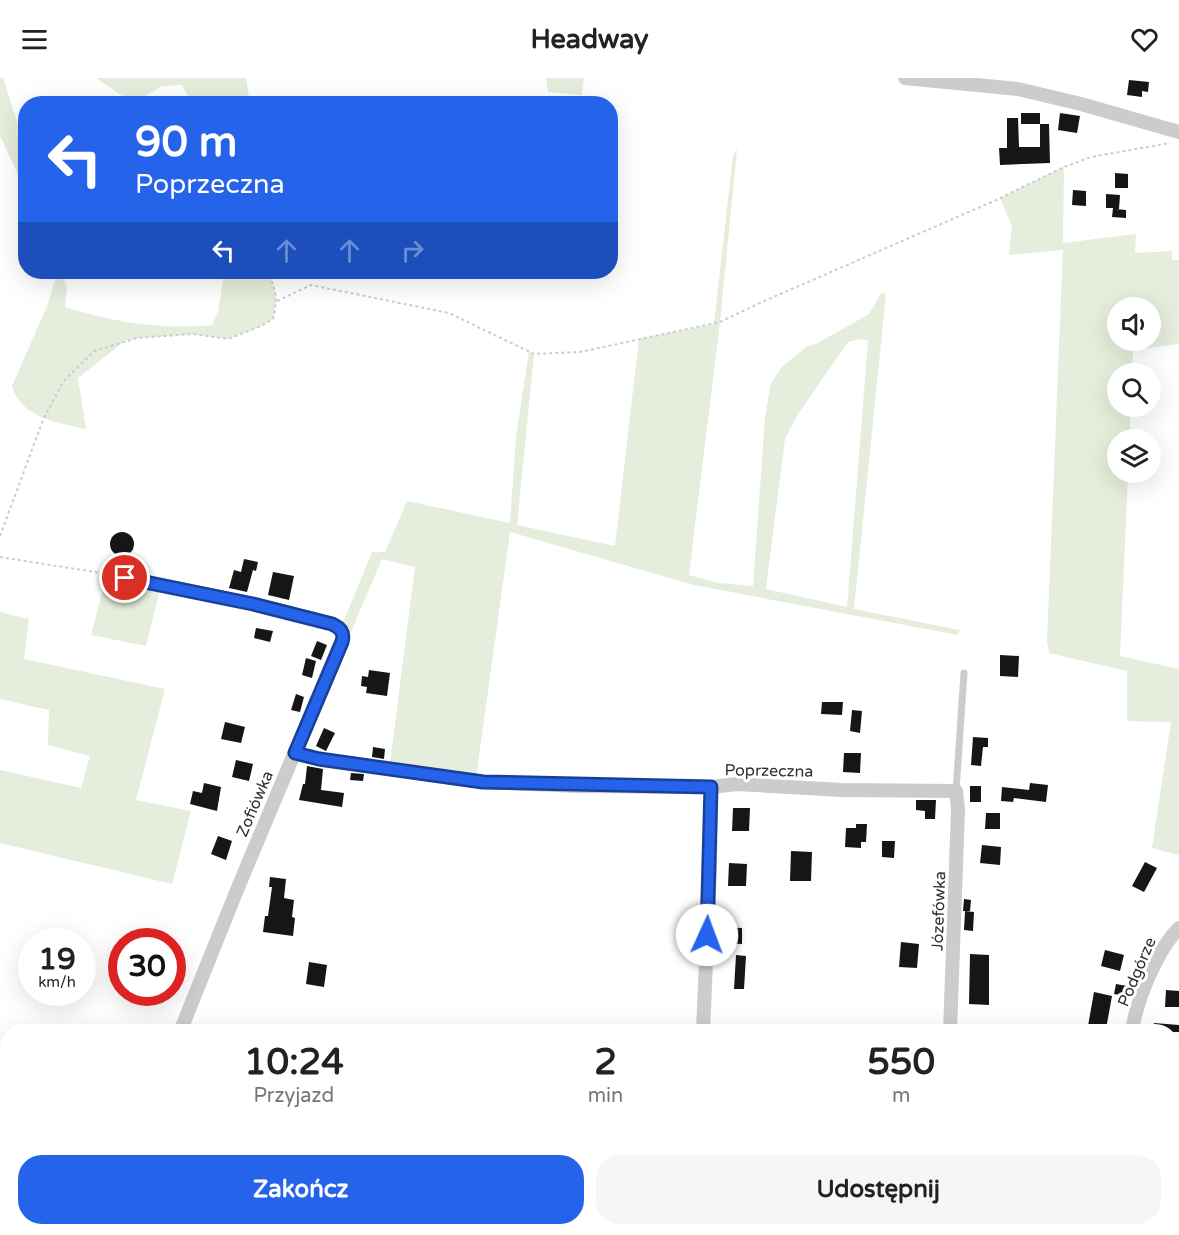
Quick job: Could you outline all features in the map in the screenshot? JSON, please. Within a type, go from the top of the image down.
[{"type":"street","points":[[905,78],[1018,89],[1081,104],[1178,137]]},
{"type":"street","name":"Zofiówka","points":[[125,578],[253,604],[332,624],[343,632],[342,642],[183,1024]]},
{"type":"street","name":"Poprzeczna","points":[[295,753],[319,759],[483,782],[711,787],[736,784],[842,790],[956,791]]},
{"type":"street","points":[[703,1024],[711,787]]},
{"type":"street","name":"Józefówka","points":[[950,1024],[958,821],[956,791]]},
{"type":"street","name":"Podgórze","points":[[1134,1024],[1137,1009],[1158,956],[1168,939],[1179,928]]},
{"type":"lane","points":[[956,791],[964,673]]},
{"type":"path","points":[[277,301],[311,285],[449,313],[534,354],[580,352],[720,322],[994,201],[1064,167],[1091,157],[1178,137]]},
{"type":"path","points":[[0,536],[43,420],[63,382],[94,351],[137,338],[193,334],[228,339],[261,326],[273,319],[277,301],[271,279]]},
{"type":"path","points":[[0,557],[125,578]]},
{"type":"green space","points":[[0,78],[3,78],[18,125],[18,174],[0,136]]},
{"type":"green space","points":[[96,78],[246,78],[249,96],[188,96],[182,85],[162,86],[145,96],[123,96]]},
{"type":"green space","points":[[546,78],[584,78],[582,95],[548,92]]},
{"type":"green space","points":[[737,149],[720,322],[689,575],[719,583],[753,586],[765,417],[771,383],[781,368],[806,347],[816,344],[869,314],[881,293],[886,294],[854,609],[960,630],[958,635],[694,585],[510,532],[476,778],[390,764],[415,567],[382,559],[350,634],[342,625],[372,552],[385,552],[407,501],[510,523],[516,437],[529,351],[534,354],[517,525],[615,546],[639,339],[714,324],[733,155]],"holes":[[[861,339],[868,341],[847,607],[766,589],[785,439],[798,414],[848,342]]]},
{"type":"green space","points":[[1064,167],[1063,243],[1136,234],[1135,253],[1172,251],[1172,260],[1179,260],[1179,344],[1161,346],[1161,297],[1107,297],[1107,351],[1133,351],[1132,363],[1107,363],[1107,417],[1130,417],[1130,429],[1107,429],[1107,483],[1128,483],[1120,656],[1179,669],[1179,855],[1152,848],[1171,722],[1127,721],[1127,671],[1049,653],[1047,640],[1063,250],[1009,255],[1012,226],[1000,198]]},
{"type":"green space","points":[[64,279],[67,286],[65,307],[137,324],[212,325],[218,312],[223,279],[271,279],[276,299],[275,311],[273,319],[228,339],[193,334],[125,341],[78,378],[86,429],[53,421],[32,412],[23,405],[12,386],[48,304],[55,280]]},
{"type":"green space","points":[[107,574],[161,585],[146,646],[91,635]]},
{"type":"green space","points":[[0,612],[29,619],[24,659],[165,689],[136,800],[191,811],[172,884],[0,843],[0,770],[81,788],[90,756],[48,745],[49,710],[0,699]]},
{"type":"building","points":[[1129,80],[1149,82],[1148,92],[1142,91],[1142,97],[1127,95]]},
{"type":"building","points":[[1021,113],[1040,113],[1040,124],[1021,124]]},
{"type":"building","points":[[1060,113],[1080,116],[1077,133],[1058,130]]},
{"type":"building","points":[[1007,118],[1018,118],[1019,147],[1040,147],[1040,124],[1049,124],[1050,163],[1000,165],[999,148],[1007,148]]},
{"type":"building","points":[[1115,173],[1128,174],[1128,188],[1115,188]]},
{"type":"building","points":[[1073,190],[1086,191],[1086,206],[1072,205]]},
{"type":"building","points":[[1106,194],[1120,195],[1119,209],[1116,209],[1126,210],[1126,218],[1112,217],[1113,208],[1106,208]]},
{"type":"building","points":[[122,532],[127,533],[133,539],[133,549],[127,555],[122,556],[117,555],[111,549],[110,544],[111,539],[117,533]]},
{"type":"building","points":[[244,559],[258,562],[256,571],[253,570],[247,592],[229,588],[234,570],[241,572]]},
{"type":"building","points":[[273,572],[294,576],[289,600],[268,595]]},
{"type":"building","points":[[256,628],[273,631],[270,642],[254,638]]},
{"type":"building","points":[[317,641],[327,645],[321,660],[311,656]]},
{"type":"building","points":[[1000,655],[1019,656],[1018,677],[1000,676]]},
{"type":"building","points":[[306,658],[316,661],[312,678],[302,675]]},
{"type":"building","points":[[369,670],[390,673],[387,696],[366,693],[367,687],[361,686],[362,676],[368,677]]},
{"type":"building","points":[[296,694],[304,697],[300,712],[291,710]]},
{"type":"building","points":[[822,702],[843,702],[842,715],[821,714]]},
{"type":"building","points":[[852,710],[862,711],[860,733],[850,731]]},
{"type":"building","points":[[225,722],[245,727],[241,743],[221,739]]},
{"type":"building","points":[[324,728],[335,733],[326,751],[316,746]]},
{"type":"building","points":[[973,737],[988,738],[988,747],[983,747],[981,766],[971,765]]},
{"type":"building","points":[[373,747],[385,749],[384,759],[372,757]]},
{"type":"building","points":[[844,753],[861,753],[860,773],[843,772]]},
{"type":"building","points":[[236,760],[253,764],[249,781],[232,777]]},
{"type":"building","points":[[307,766],[323,769],[321,790],[344,793],[342,807],[299,800],[303,784],[305,784]]},
{"type":"building","points":[[351,773],[364,774],[363,781],[350,780]]},
{"type":"building","points":[[204,783],[221,787],[217,811],[190,804],[193,791],[202,793]]},
{"type":"building","points":[[1030,783],[1048,785],[1046,802],[1014,798],[1013,802],[1001,801],[1002,787],[1029,790]]},
{"type":"building","points":[[970,786],[981,786],[981,802],[970,802]]},
{"type":"building","points":[[916,800],[936,800],[935,819],[925,819],[925,811],[916,810]]},
{"type":"building","points":[[733,808],[750,808],[749,831],[732,831]]},
{"type":"building","points":[[986,813],[1000,813],[1000,829],[985,829]]},
{"type":"building","points":[[856,824],[867,824],[866,842],[861,842],[861,848],[845,847],[846,828],[856,828]]},
{"type":"building","points":[[218,836],[232,841],[226,860],[211,854]]},
{"type":"building","points":[[882,841],[895,841],[894,858],[882,857]]},
{"type":"building","points":[[982,845],[1001,847],[1000,865],[980,863]]},
{"type":"building","points":[[791,851],[812,852],[811,881],[790,881]]},
{"type":"building","points":[[1145,862],[1157,868],[1144,892],[1132,886]]},
{"type":"building","points":[[729,863],[747,864],[746,886],[728,886]]},
{"type":"building","points":[[270,877],[286,879],[284,898],[294,900],[293,936],[263,932],[272,887],[269,887]]},
{"type":"building","points":[[964,899],[971,900],[970,911],[963,911]]},
{"type":"building","points":[[965,911],[974,912],[973,931],[964,930]]},
{"type":"building","points":[[723,927],[742,928],[742,944],[722,943]]},
{"type":"building","points":[[901,942],[919,944],[917,968],[899,967]]},
{"type":"building","points":[[1105,950],[1124,955],[1120,971],[1101,966]]},
{"type":"building","points":[[970,954],[989,955],[989,1005],[969,1004]]},
{"type":"building","points":[[736,955],[746,956],[744,989],[734,989]]},
{"type":"building","points":[[309,962],[327,965],[324,987],[306,984]]},
{"type":"building","points":[[1116,984],[1127,986],[1125,996],[1114,994]]},
{"type":"building","points":[[1166,990],[1179,991],[1179,1007],[1165,1007]]},
{"type":"building","points":[[1094,992],[1112,996],[1107,1024],[1088,1024]]},
{"type":"route","points":[[125,578],[253,604],[339,627],[344,637],[295,753],[427,776],[483,782],[578,786],[711,787],[707,935]]}]
